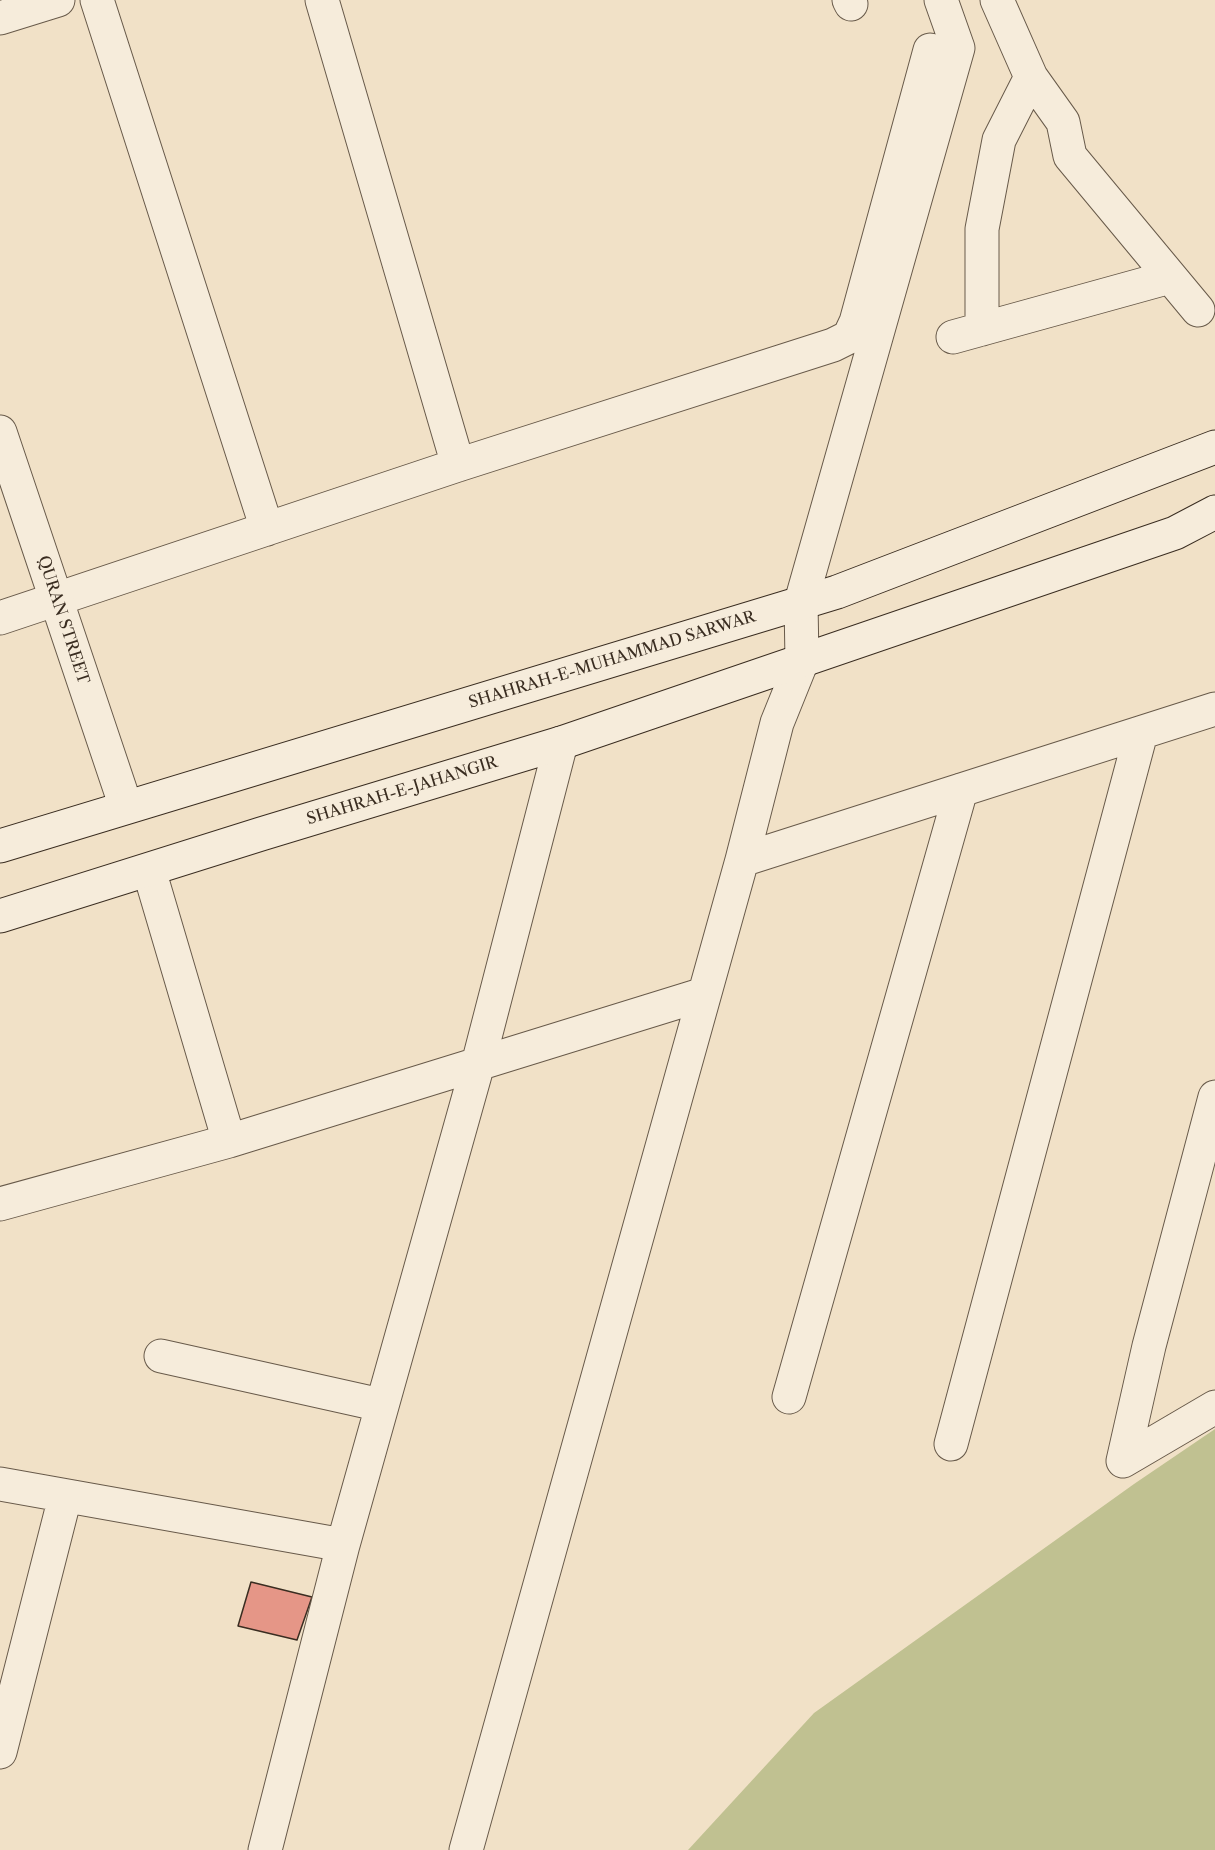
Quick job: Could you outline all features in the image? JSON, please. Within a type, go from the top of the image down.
[{"type":"street","points":[[0,18],[58,0]]},
{"type":"street","points":[[97,0],[267,529]]},
{"type":"street","points":[[322,0],[458,465]]},
{"type":"street","points":[[466,1850],[584,1434],[742,860],[777,723],[802,661],[801,602],[958,48],[941,0]]},
{"type":"street","points":[[997,0],[1031,77],[1063,122],[1070,156],[1198,310]]},
{"type":"street","points":[[0,618],[458,465],[833,345],[849,337],[856,322],[930,51]]},
{"type":"street","points":[[1031,77],[999,140],[982,229],[968,333],[1170,277]]},
{"type":"street","name":"QURAN STREET","points":[[0,432],[126,807]]},
{"type":"street","name":"SHAHRAH-E-MUHAMMAD SARWAR","points":[[0,846],[837,592],[1215,447]]},
{"type":"street","points":[[802,661],[1175,533],[1215,512]]},
{"type":"street","name":"SHAHRAH-E-JAHANGIR","points":[[0,916],[561,743],[802,661]]},
{"type":"street","points":[[742,860],[1215,709]]},
{"type":"street","points":[[951,1444],[1141,733]]},
{"type":"street","points":[[265,1850],[342,1545],[478,1064],[561,743]]},
{"type":"street","points":[[789,1397],[961,790]]},
{"type":"street","points":[[149,870],[229,1141]]},
{"type":"street","points":[[0,1204],[229,1141],[704,994]]},
{"type":"street","points":[[1215,1097],[1149,1346],[1123,1461],[1215,1407]]},
{"type":"street","points":[[161,1356],[381,1405]]},
{"type":"street","points":[[0,1484],[342,1545]]},
{"type":"street","points":[[0,1752],[65,1497]]},
{"type":"green space","points":[[1215,1429],[1215,1850],[688,1850],[814,1713],[1134,1484]]},
{"type":"building","points":[[251,1582],[312,1597],[297,1640],[238,1626]]}]
